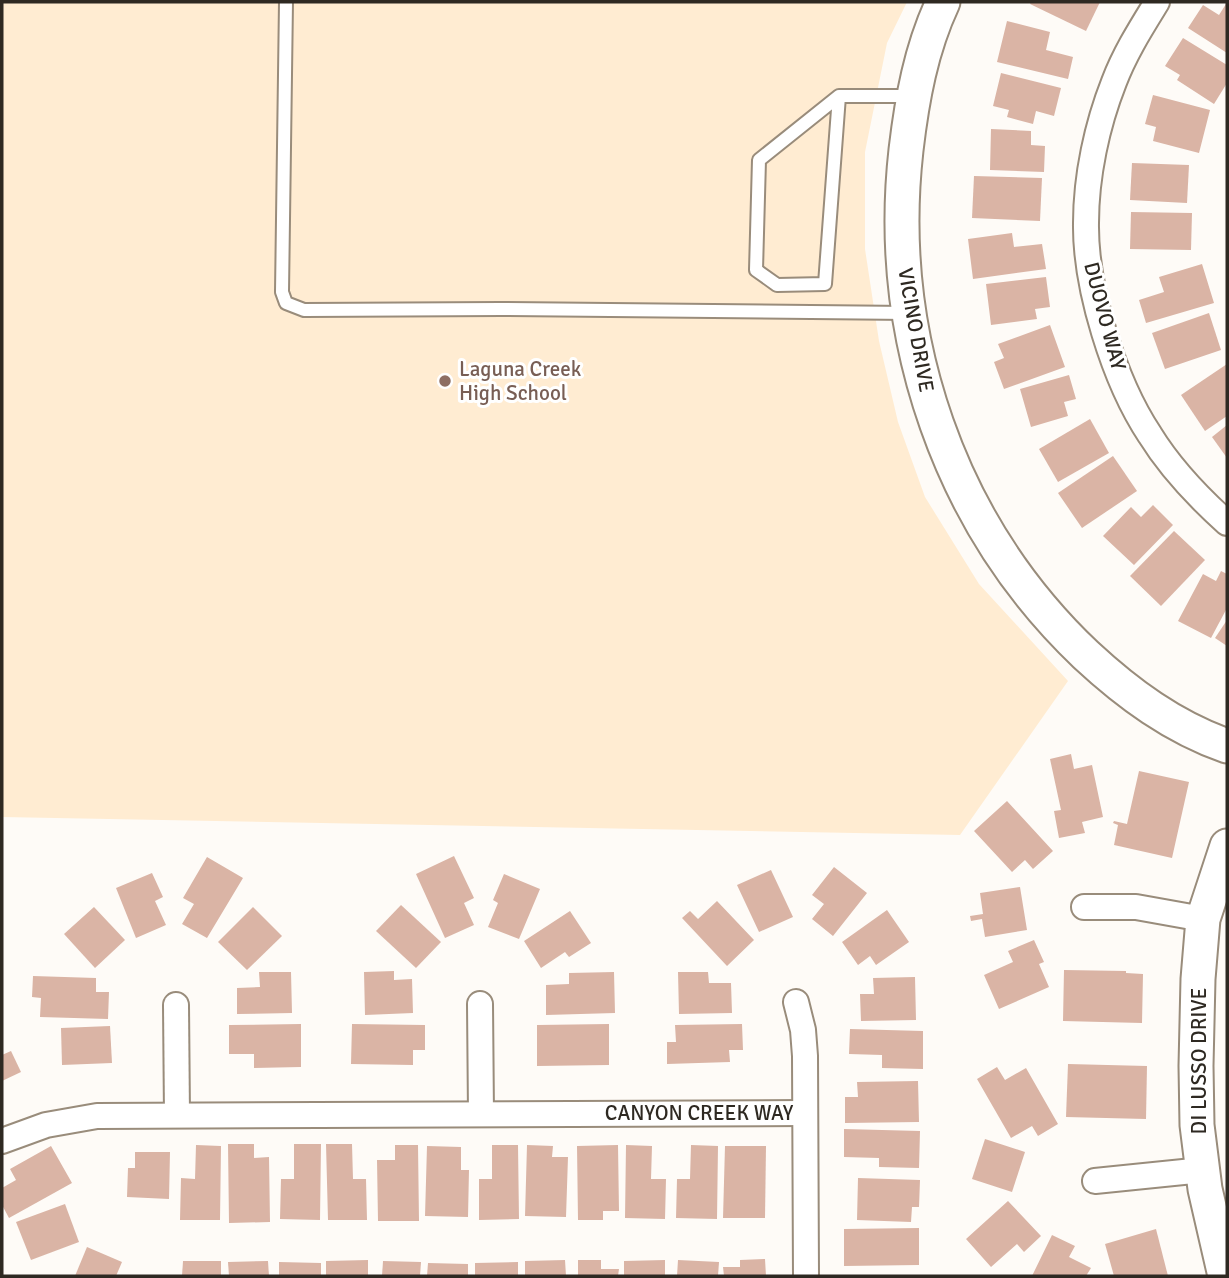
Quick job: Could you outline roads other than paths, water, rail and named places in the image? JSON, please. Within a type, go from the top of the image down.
[{"type":"street","name":"VICINO DRIVE","points":[[943,2],[936,16],[912,96],[903,177],[902,243],[909,313],[918,365],[946,453],[973,509],[1006,562],[1050,618],[1109,676],[1157,713],[1205,738],[1227,746]]},
{"type":"street","name":"DUOVO WAY","points":[[1157,2],[1129,48],[1113,82],[1093,153],[1086,222],[1090,274],[1107,340],[1137,413],[1180,477],[1227,523]]},
{"type":"street","name":"DI LUSSO DRIVE","points":[[1225,1276],[1203,1170],[1197,1125],[1196,1066],[1198,979],[1203,919],[1227,846]]},
{"type":"street","points":[[1084,907],[1136,907],[1203,919]]},
{"type":"street","name":"CANYON CREEK WAY","points":[[2,1142],[34,1129],[72,1119],[97,1116],[805,1113],[803,1030],[796,1002]]},
{"type":"street","points":[[481,1004],[481,1114]]},
{"type":"street","points":[[176,1005],[177,1115]]},
{"type":"street","points":[[805,1113],[806,1276]]},
{"type":"street","points":[[1095,1181],[1203,1170]]},
{"type":"lane","points":[[286,2],[282,292],[286,303],[304,310],[909,313]]},
{"type":"lane","points":[[839,96],[825,284],[777,285],[756,270],[759,160],[839,96],[912,96]]},
{"type":"place","name":"Laguna Creek High School","points":[[445,381]]}]
